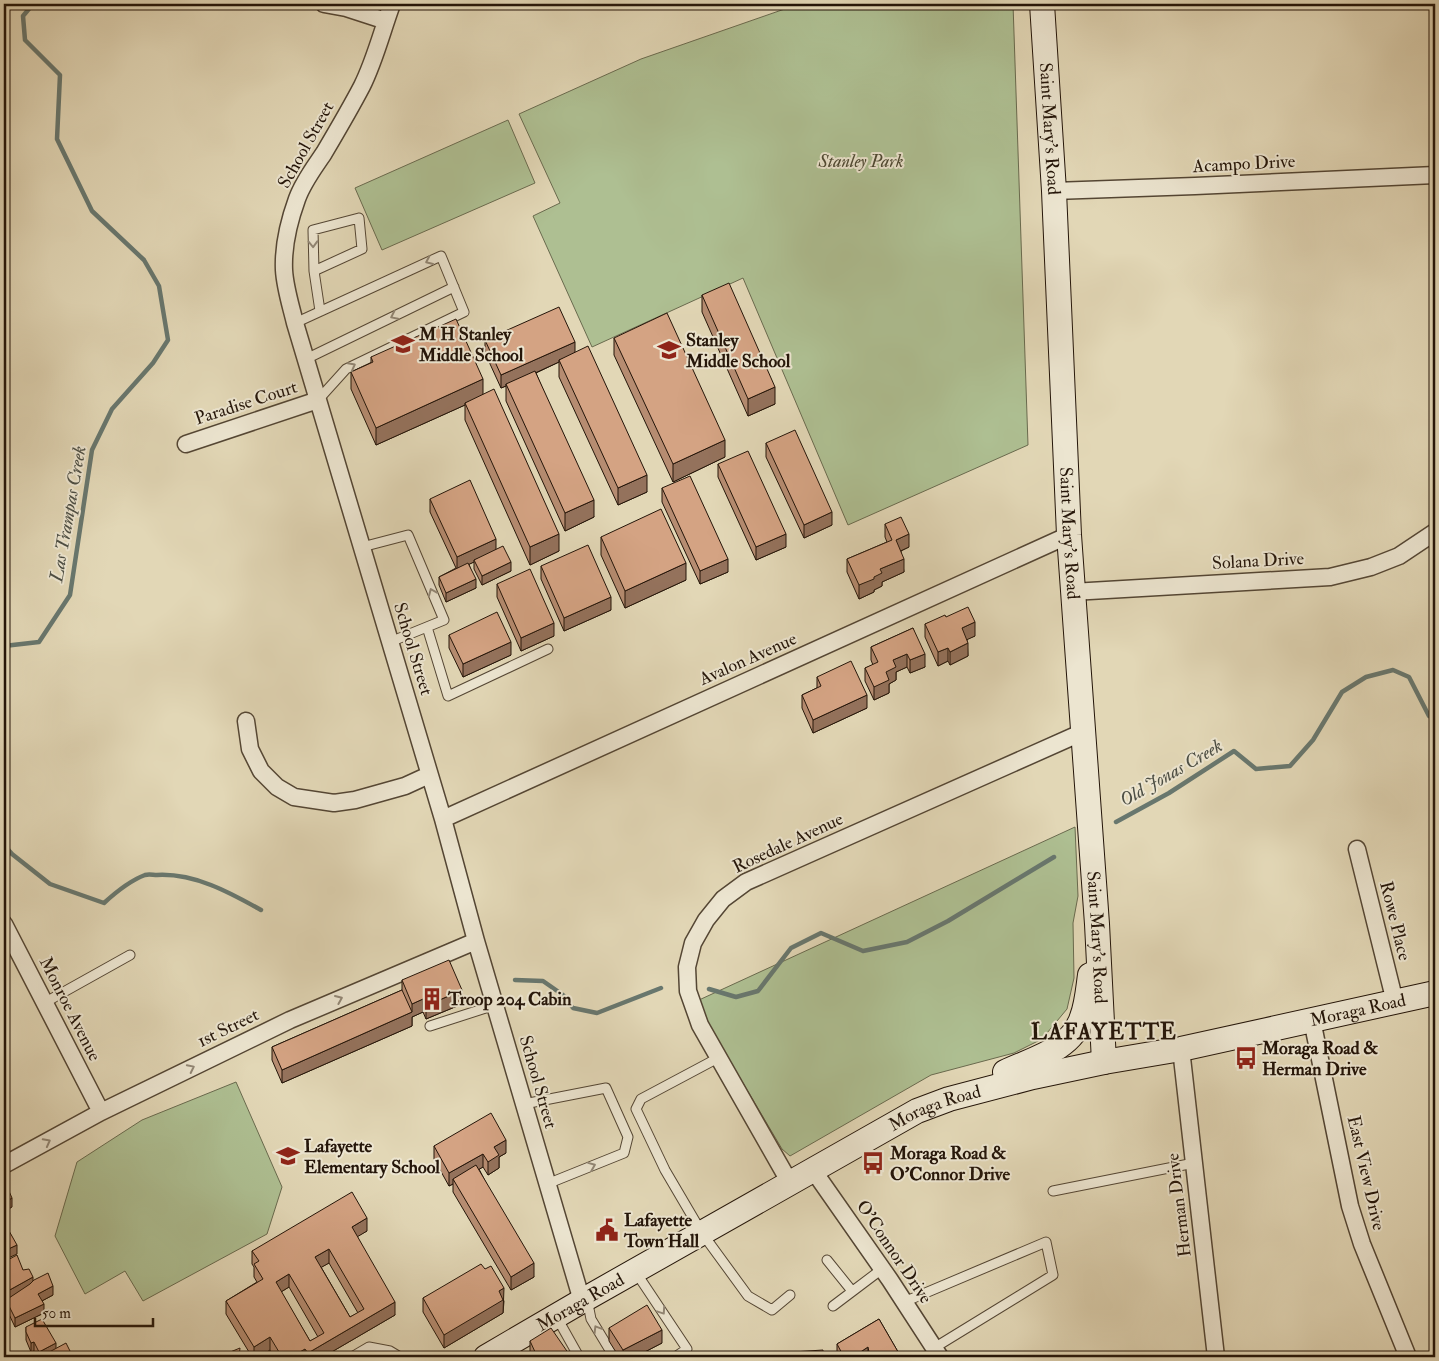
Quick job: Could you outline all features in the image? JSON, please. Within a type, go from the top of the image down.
[{"type":"street","points":[[324,4],[346,8],[386,21]]},
{"type":"street","name":"School Street","points":[[392,4],[377,50],[362,86],[342,124],[306,180],[297,199],[284,254],[286,288],[443,819],[476,941],[547,1184],[585,1300]]},
{"type":"street","name":"Saint Mary's Road","points":[[1042,4],[1054,191],[1072,592],[1097,924],[1104,1062]]},
{"type":"street","name":"Acampo Drive","points":[[1054,191],[1435,175]]},
{"type":"street","name":"Paradise Court","points":[[186,444],[318,400]]},
{"type":"street","name":"Solana Drive","points":[[1072,592],[1330,577],[1371,568],[1399,556],[1435,532]]},
{"type":"street","name":"Avalon Avenue","points":[[443,819],[1069,535]]},
{"type":"street","points":[[246,721],[250,750],[261,771],[278,787],[294,798],[334,803],[355,800],[406,786],[430,775]]},
{"type":"street","name":"Rosedale Avenue","points":[[790,1183],[700,1025],[688,992],[687,967],[693,943],[706,920],[724,899],[746,882],[1083,732]]},
{"type":"street","name":"Rowe Place","points":[[1357,849],[1395,1002]]},
{"type":"street","name":"Monroe Avenue","points":[[4,924],[101,1112]]},
{"type":"street","points":[[949,1098],[1040,1057],[1061,1046],[1069,1038],[1082,1019],[1097,924]]},
{"type":"street","name":"1st Street","points":[[4,1165],[101,1112],[290,1020],[476,941]]},
{"type":"street","name":"Moraga Road","points":[[486,1357],[917,1111],[949,1098],[1033,1077],[1104,1062],[1181,1049],[1435,993]]},
{"type":"street","name":"East View Drive","points":[[1312,1020],[1350,1206],[1362,1244],[1408,1357]]},
{"type":"street","name":"Herman Drive","points":[[1181,1049],[1216,1357]]},
{"type":"street","name":"O'Connor Drive","points":[[813,1170],[939,1355]]},
{"type":"lane","points":[[314,271],[362,249],[359,218],[312,230],[314,271],[320,311]]},
{"type":"lane","points":[[295,323],[441,256],[464,312],[346,369],[318,400]]},
{"type":"lane","points":[[306,359],[454,287]]},
{"type":"lane","points":[[362,547],[408,535],[444,620],[390,642]]},
{"type":"lane","points":[[427,627],[448,696],[548,649]]},
{"type":"lane","points":[[44,1003],[130,955]]},
{"type":"lane","points":[[430,1026],[495,1005]]},
{"type":"lane","points":[[718,1058],[641,1099],[636,1109],[665,1170],[702,1233],[748,1296],[772,1310],[790,1296]]},
{"type":"lane","points":[[524,1104],[606,1088],[628,1137],[624,1153],[547,1184]]},
{"type":"lane","points":[[1053,1191],[1194,1163]]},
{"type":"lane","points":[[904,1302],[1046,1242],[1053,1275],[939,1355]]},
{"type":"lane","points":[[827,1260],[852,1292]]},
{"type":"lane","points":[[833,1306],[882,1269]]},
{"type":"lane","points":[[635,1271],[687,1349],[675,1357]]},
{"type":"lane","points":[[585,1300],[591,1319],[614,1357]]},
{"type":"lane","points":[[556,1316],[579,1357]]},
{"type":"lane","points":[[352,1357],[369,1347],[390,1350],[400,1357]]},
{"type":"green space","name":"Stanley Park","points":[[799,4],[1013,4],[1028,445],[848,525],[743,278],[592,347],[533,216],[560,203],[519,114],[641,59]]},
{"type":"green space","points":[[508,120],[535,183],[382,250],[355,188]]},
{"type":"green space","points":[[1075,827],[1078,896],[1073,923],[1074,978],[1067,1009],[1042,1039],[1014,1053],[931,1075],[790,1156],[782,1149],[711,1029],[699,1000]]},
{"type":"green space","points":[[236,1082],[282,1187],[267,1234],[143,1301],[125,1271],[85,1294],[55,1236],[77,1162],[142,1120]]},
{"type":"building","points":[[729,283],[775,387],[748,399],[702,295]]},
{"type":"building","points":[[559,307],[575,342],[501,375],[485,340]]},
{"type":"building","points":[[667,313],[725,440],[673,464],[614,338]]},
{"type":"building","points":[[456,319],[483,379],[376,428],[351,372],[373,362],[371,357]]},
{"type":"building","points":[[588,346],[647,475],[618,488],[559,360]]},
{"type":"building","points":[[535,371],[594,500],[565,513],[506,384]]},
{"type":"building","points":[[494,389],[559,534],[530,547],[465,403]]},
{"type":"building","points":[[795,430],[832,512],[804,525],[766,443]]},
{"type":"building","points":[[748,451],[786,534],[756,547],[718,464]]},
{"type":"building","points":[[690,476],[728,559],[700,571],[662,488]]},
{"type":"building","points":[[470,480],[496,539],[457,557],[430,499]]},
{"type":"building","points":[[661,509],[686,563],[625,591],[601,537]]},
{"type":"building","points":[[901,517],[909,534],[896,540],[904,559],[880,569],[882,573],[874,577],[874,579],[859,585],[847,559],[892,540],[885,524]]},
{"type":"building","points":[[588,545],[611,597],[564,618],[541,566]]},
{"type":"building","points":[[503,546],[511,562],[482,576],[474,560]]},
{"type":"building","points":[[468,563],[476,579],[446,593],[439,577]]},
{"type":"building","points":[[530,569],[554,623],[521,638],[497,584]]},
{"type":"building","points":[[968,607],[975,622],[962,628],[968,643],[950,652],[948,648],[938,652],[925,624]]},
{"type":"building","points":[[497,612],[511,642],[463,664],[449,635]]},
{"type":"building","points":[[913,628],[925,654],[910,660],[907,654],[893,660],[896,667],[886,672],[889,680],[874,687],[865,668],[878,662],[871,647]]},
{"type":"building","points":[[851,661],[867,695],[813,720],[802,695],[821,686],[817,677]]},
{"type":"building","points":[[449,960],[462,990],[426,1006],[423,999],[412,1004],[402,980]]},
{"type":"building","points":[[402,990],[412,1012],[282,1070],[272,1047]]},
{"type":"building","points":[[491,1113],[506,1140],[494,1147],[499,1155],[488,1162],[483,1154],[449,1173],[434,1146]]},
{"type":"building","points":[[476,1165],[534,1263],[511,1277],[453,1179]]},
{"type":"building","points":[[4,1183],[12,1198],[4,1203]]},
{"type":"building","points":[[352,1192],[367,1218],[352,1227],[395,1302],[308,1353],[305,1349],[291,1357],[282,1357],[270,1337],[254,1347],[226,1301],[263,1279],[254,1264],[259,1261],[252,1251]],"holes":[[[329,1249],[364,1309],[350,1317],[315,1257]],[[289,1274],[324,1333],[310,1341],[276,1282]]]},
{"type":"building","points":[[4,1222],[17,1245],[4,1251]]},
{"type":"building","points":[[17,1255],[23,1270],[29,1269],[33,1277],[6,1292],[4,1288],[4,1262]]},
{"type":"building","points":[[481,1264],[485,1269],[491,1266],[504,1288],[499,1291],[503,1300],[444,1335],[423,1298]]},
{"type":"building","points":[[48,1273],[53,1286],[38,1294],[44,1304],[15,1318],[6,1300],[34,1280]]},
{"type":"building","points":[[647,1305],[662,1330],[623,1350],[609,1328]]},
{"type":"building","points":[[42,1319],[56,1343],[39,1352],[34,1342],[31,1343],[26,1327]]},
{"type":"building","points":[[879,1319],[901,1357],[870,1357],[868,1347],[853,1357],[844,1357],[837,1344]]},
{"type":"building","points":[[551,1328],[571,1357],[532,1357],[536,1354],[530,1341]]},
{"type":"building","points":[[66,1343],[73,1357],[40,1357]]},
{"type":"building","points":[[240,1348],[239,1357],[218,1357]]},
{"type":"building","points":[[823,1350],[823,1357],[790,1357],[793,1352]]},
{"type":"waterway","name":"Las Trampas Creek","points":[[4,646],[39,642],[70,595],[92,450],[112,409],[153,363],[168,340],[159,286],[144,260],[92,211],[57,139],[60,75],[25,40],[23,16],[33,4]]},
{"type":"waterway","name":"Old Jonas Creek","points":[[1116,822],[1169,793],[1234,751],[1256,769],[1290,766],[1313,740],[1342,692],[1366,677],[1393,670],[1409,677],[1429,716],[1435,720]]},
{"type":"waterway","name":"Old Jonas Creek","points":[[4,845],[12,854],[50,884],[104,903],[139,877],[145,875],[171,875],[198,880],[211,885],[261,910]]},
{"type":"waterway","name":"Old Jonas Creek","points":[[709,989],[736,997],[758,991],[791,948],[821,933],[863,951],[907,942],[948,921],[1054,857]]},
{"type":"waterway","name":"Old Jonas Creek","points":[[515,980],[543,981],[563,995],[573,1008],[597,1013],[661,988]]},
{"type":"place","name":"M H Stanley Middle School","points":[[403,344]]},
{"type":"place","name":"Stanley Middle School","points":[[669,350]]},
{"type":"place","name":"Troop 204 Cabin","points":[[432,999]]},
{"type":"place","name":"Moraga Road & Herman Drive","points":[[1246,1058]]},
{"type":"place","name":"Lafayette Elementary School","points":[[288,1156]]},
{"type":"place","name":"Moraga Road & O'Connor Drive","points":[[873,1163]]},
{"type":"place","name":"Lafayette Town Hall","points":[[607,1230]]},
{"type":"district","name":"LAFAYETTE","points":[[1104,1032]]}]
